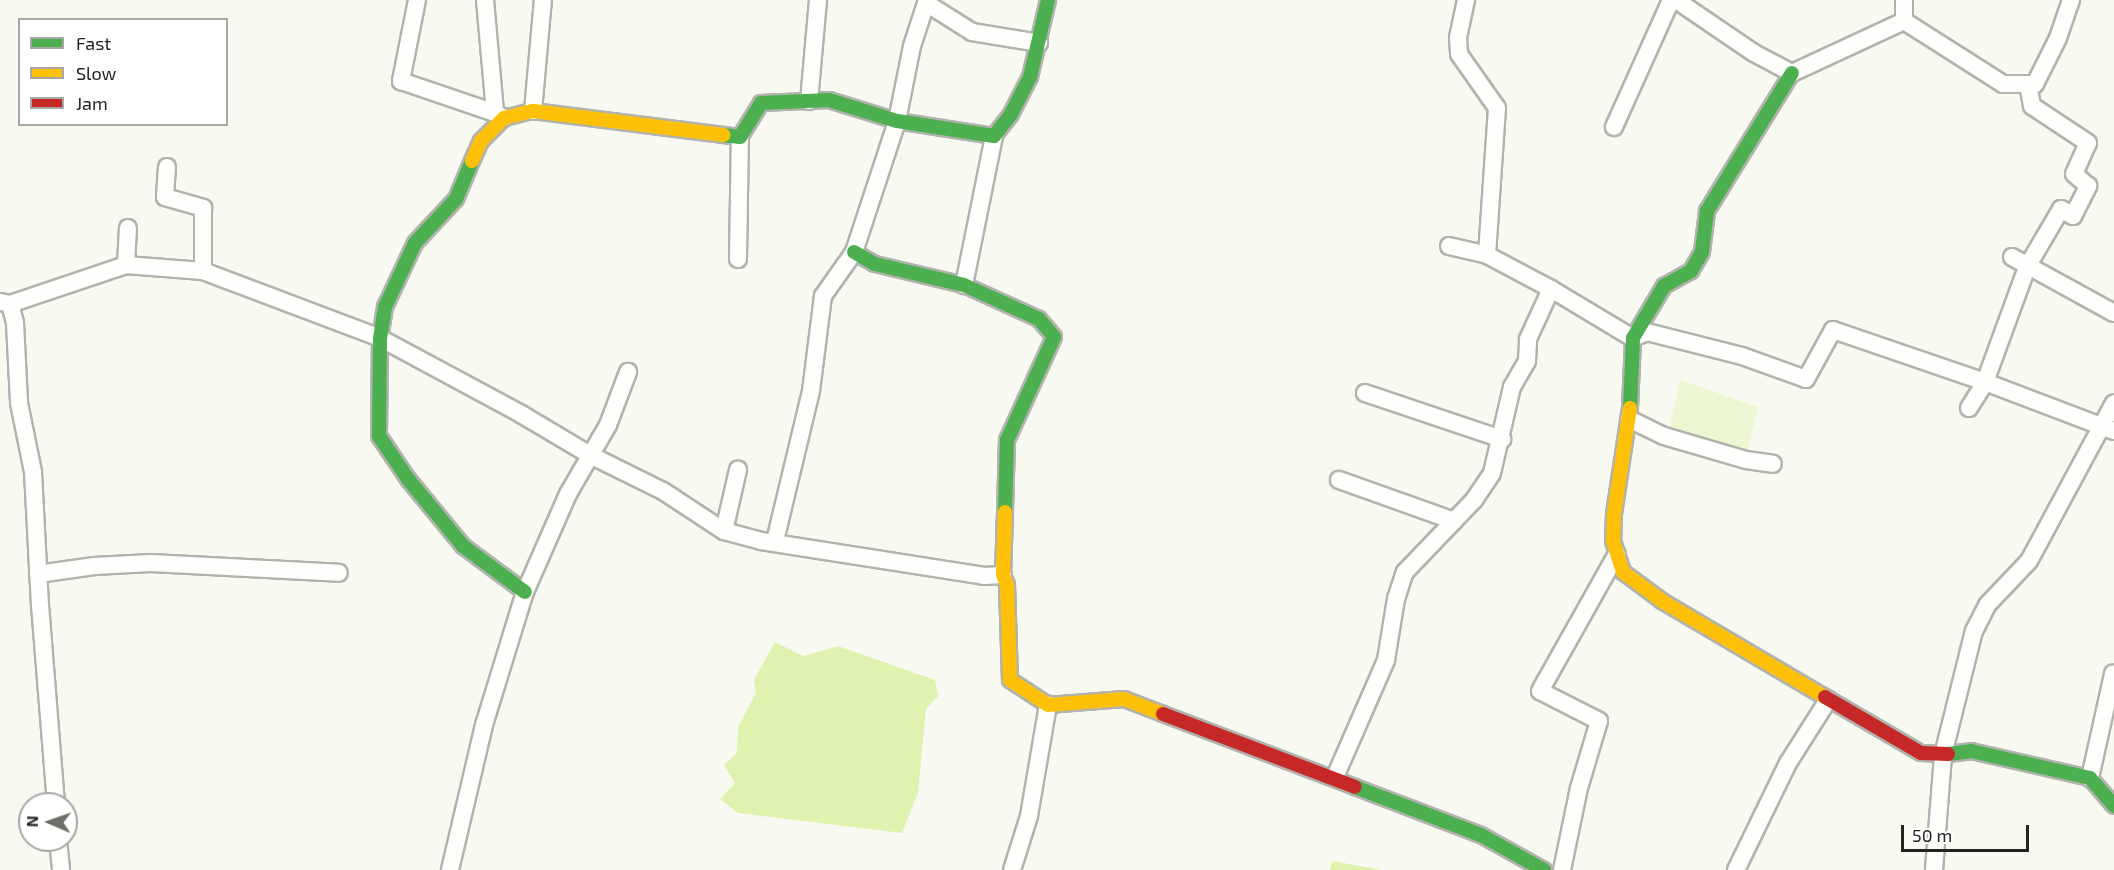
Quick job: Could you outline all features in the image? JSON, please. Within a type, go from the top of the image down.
[{"type":"street","points":[[417,0],[401,81],[500,116],[533,111],[740,137]]},
{"type":"street","points":[[485,0],[500,116],[481,141],[456,199],[415,243],[385,307],[380,338],[379,436],[408,479],[463,546],[525,592]]},
{"type":"street","points":[[533,111],[543,0]]},
{"type":"street","points":[[809,101],[818,0]]},
{"type":"street","points":[[964,285],[994,136],[1011,114],[1030,76],[1048,0]]},
{"type":"street","points":[[1466,0],[1458,39],[1459,54],[1497,108],[1487,255]]},
{"type":"street","points":[[1614,127],[1671,0]]},
{"type":"street","points":[[1676,0],[1754,53],[1792,73]]},
{"type":"street","points":[[1904,0],[1904,21]]},
{"type":"street","points":[[1904,21],[2003,84],[2035,84],[2058,38],[2072,0]]},
{"type":"street","points":[[775,541],[811,391],[823,296],[854,252],[897,121],[912,46],[927,1],[972,32],[1039,43]]},
{"type":"street","points":[[1904,21],[1792,73],[1707,210],[1707,227],[1702,252],[1691,271],[1664,286],[1633,338],[1629,419],[1614,514],[1613,541],[1623,572],[1662,601],[1921,753],[1943,755],[1971,751],[2006,757],[2090,778],[2114,806]]},
{"type":"street","points":[[1969,408],[1985,382],[2027,267],[2061,209],[2073,216],[2088,186],[2074,174],[2088,144],[2032,106],[2028,84]]},
{"type":"street","points":[[738,259],[740,137],[760,104],[829,100],[897,121],[994,136]]},
{"type":"street","points":[[167,166],[165,197],[203,208],[203,271]]},
{"type":"street","points":[[126,265],[128,228]]},
{"type":"street","points":[[1449,246],[1487,255],[1551,289],[1633,338]]},
{"type":"street","points":[[854,252],[875,264],[964,285],[1039,319],[1054,337],[1007,440],[1003,575],[1007,585],[1010,680],[1048,705],[1124,699],[1335,777],[1481,835],[1544,870]]},
{"type":"street","points":[[2013,257],[2027,267],[2114,313]]},
{"type":"street","points":[[55,792],[38,574],[33,472],[19,403],[15,323],[5,303],[126,265],[203,271],[380,338],[521,414],[590,455],[663,491],[724,531],[984,576],[1003,575]]},
{"type":"street","points":[[1335,777],[1386,660],[1396,598],[1406,572],[1474,500],[1492,473],[1502,439],[1512,387],[1527,361],[1528,339],[1551,289]]},
{"type":"street","points":[[1633,338],[1647,332],[1742,356],[1806,379],[1833,330],[1985,382],[2108,428]]},
{"type":"street","points":[[450,870],[484,725],[525,592],[568,494],[608,425],[628,372]]},
{"type":"street","points":[[1365,393],[1502,439]]},
{"type":"street","points":[[1934,870],[1943,755],[1974,631],[1988,604],[2029,561],[2108,428],[2114,403]]},
{"type":"street","points":[[1629,419],[1664,436],[1746,460],[1773,464]]},
{"type":"street","points":[[724,531],[738,470]]},
{"type":"street","points":[[1339,480],[1454,521]]},
{"type":"street","points":[[1562,870],[1579,788],[1599,721],[1540,691],[1617,554]]},
{"type":"street","points":[[38,574],[94,566],[151,563],[339,573]]},
{"type":"street","points":[[2090,778],[2113,674]]},
{"type":"street","points":[[1736,870],[1788,763],[1828,700]]},
{"type":"street","points":[[1012,870],[1029,816],[1048,705]]},
{"type":"street","points":[[59,852],[61,870]]},
{"type":"shaded area","points":[[1680,380],[1758,407],[1747,453],[1669,431]]},
{"type":"shaded area","points":[[775,642],[803,656],[838,646],[935,680],[938,696],[926,709],[918,793],[902,833],[738,813],[720,799],[735,783],[724,765],[737,753],[738,727],[756,693],[754,680]]},
{"type":"shaded area","points":[[1332,861],[1382,870],[1330,870]]},
{"type":"traffic: fast","points":[[723,135],[740,137],[761,103],[829,100],[897,121],[994,136],[1011,114],[1030,77],[1048,0]]},
{"type":"traffic: fast","points":[[1630,408],[1633,338],[1664,286],[1691,271],[1702,252],[1707,211],[1792,73]]},
{"type":"traffic: fast","points":[[472,161],[456,199],[415,243],[385,307],[380,338],[379,436],[408,479],[463,546],[525,592]]},
{"type":"traffic: fast","points":[[854,252],[875,264],[964,285],[1039,319],[1054,337],[1007,440],[1005,512]]},
{"type":"traffic: fast","points":[[1948,754],[1971,751],[2090,778],[2114,806]]},
{"type":"traffic: fast","points":[[1355,787],[1481,835],[1544,870]]},
{"type":"traffic: slow","points":[[472,161],[481,141],[504,118],[533,111],[723,135]]},
{"type":"traffic: slow","points":[[1630,408],[1614,514],[1613,541],[1623,572],[1662,601],[1825,697]]},
{"type":"traffic: slow","points":[[1005,512],[1003,575],[1007,585],[1010,680],[1048,705],[1124,699],[1163,714]]},
{"type":"traffic: jam","points":[[1825,697],[1921,753],[1948,754]]},
{"type":"traffic: jam","points":[[1163,714],[1355,787]]}]
